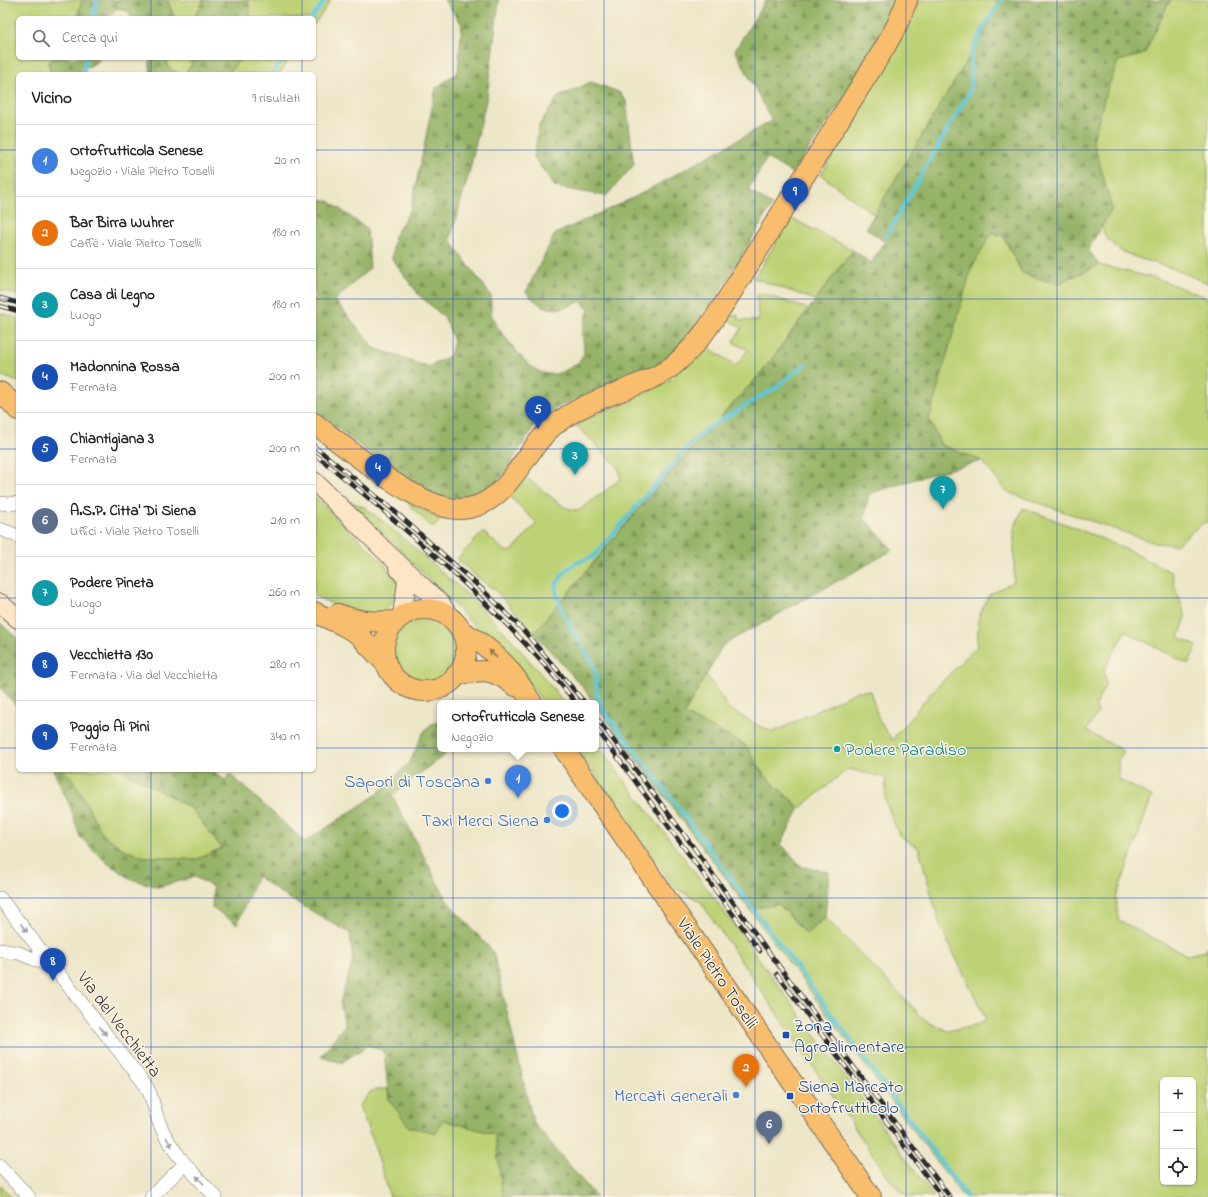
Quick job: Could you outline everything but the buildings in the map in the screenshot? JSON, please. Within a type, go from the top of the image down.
[{"type":"main road","points":[[316,424],[396,483],[424,499],[456,509],[475,506],[493,498],[506,485],[537,442],[559,421],[592,403],[662,373],[674,365],[691,348],[734,288],[885,47],[898,23],[907,0]]},
{"type":"main road","points":[[0,384],[16,389]]},
{"type":"main road","points":[[0,392],[16,408]]},
{"type":"main road","points":[[316,604],[355,620],[366,622],[399,618]]},
{"type":"main road","points":[[316,613],[355,632],[386,664],[395,679],[413,689],[430,690],[439,688],[446,685],[456,675],[462,667],[465,654],[466,645],[463,632],[449,617],[441,613],[427,610],[412,611],[399,618],[389,629],[384,651],[386,664]]},
{"type":"main road","points":[[463,632],[482,644],[505,666],[514,676],[529,699]]},
{"type":"main road","points":[[456,675],[479,670],[494,673],[503,677],[529,699]]},
{"type":"main road","name":"Viale Pietro Toselli","points":[[566,752],[871,1197]]},
{"type":"street","points":[[316,483],[442,605],[449,617]]},
{"type":"street","points":[[0,503],[12,504],[16,503]]},
{"type":"street","points":[[0,529],[16,535]]},
{"type":"street","points":[[384,550],[406,578],[406,592],[399,618]]},
{"type":"street","points":[[0,603],[16,617]]},
{"type":"street","name":"Via del Vecchietta","points":[[0,898],[147,1087],[152,1097],[162,1128],[171,1146],[185,1164],[216,1197]]},
{"type":"street","points":[[0,950],[19,953],[54,967]]},
{"type":"street","points":[[151,1197],[185,1164]]},
{"type":"street","points":[[0,1166],[29,1197]]},
{"type":"green space","points":[[0,0],[82,0],[78,16],[16,16],[16,60],[52,60],[48,62],[50,72],[16,72],[16,294],[0,290]]},
{"type":"green space","points":[[82,0],[167,0],[174,16],[130,16],[129,12],[117,8],[110,16],[78,16]]},
{"type":"green space","points":[[167,0],[204,0],[195,16],[174,16]]},
{"type":"green space","points":[[204,0],[248,0],[251,16],[195,16]]},
{"type":"green space","points":[[248,0],[331,0],[316,22],[316,16],[251,16]]},
{"type":"green space","points":[[444,0],[499,0],[487,96],[469,173],[450,240],[491,296],[492,315],[501,332],[521,357],[534,369],[542,373],[550,374],[559,373],[568,369],[578,363],[582,358],[584,351],[583,330],[589,310],[581,301],[558,309],[545,307],[539,304],[526,292],[555,234],[635,197],[772,121],[735,50],[766,0],[898,0],[892,17],[837,109],[792,173],[767,158],[748,190],[772,205],[722,289],[678,348],[655,366],[639,374],[600,388],[566,403],[539,418],[505,473],[492,486],[482,493],[465,499],[438,495],[397,474],[316,412],[316,198],[329,201],[367,229],[370,268],[335,300],[374,348],[428,367],[450,356],[454,341],[445,318],[419,295],[392,259],[394,236],[411,209],[436,88],[458,72],[462,24]]},
{"type":"green space","points":[[919,0],[998,0],[989,24],[875,215],[821,175],[911,19]]},
{"type":"green space","points":[[998,0],[1170,0],[1144,54],[1118,61],[1105,96],[1093,140],[1112,209],[1088,249],[1099,265],[1057,284],[1022,273],[1004,236],[992,232],[971,269],[929,419],[941,445],[982,461],[928,475],[869,494],[864,518],[893,550],[723,645],[684,714],[745,745],[765,776],[800,808],[781,844],[802,867],[829,872],[825,917],[806,934],[779,904],[749,909],[599,710],[599,700],[592,700],[582,686],[534,633],[664,479],[763,371],[853,250],[871,263],[885,242],[866,228],[989,24]]},
{"type":"green space","points":[[1170,0],[1208,0],[1208,283],[1171,268],[1135,257],[1119,250],[1105,237],[1102,226],[1112,209],[1093,140],[1105,96],[1118,61],[1144,54]]},
{"type":"green space","points":[[52,60],[99,60],[85,69],[85,72],[50,72],[48,62]]},
{"type":"green space","points":[[149,60],[167,60],[167,66],[177,72],[151,72]]},
{"type":"green space","points":[[167,60],[191,60],[192,64],[186,72],[177,72],[167,66]]},
{"type":"green space","points":[[191,60],[238,60],[230,72],[186,72],[192,64]]},
{"type":"green space","points":[[238,60],[289,60],[280,72],[230,72]]},
{"type":"green space","points":[[591,82],[619,92],[626,101],[634,165],[606,196],[555,187],[534,157],[539,125],[558,97]]},
{"type":"green space","points":[[791,218],[853,250],[815,300],[754,278]]},
{"type":"green space","points":[[991,232],[1003,236],[1022,273],[1057,284],[1099,265],[1158,279],[1208,298],[1208,522],[1203,523],[1176,545],[1155,543],[1007,492],[982,461],[941,445],[929,419],[971,269]]},
{"type":"green space","points":[[761,293],[808,309],[763,371],[664,479],[534,633],[495,590],[478,578],[457,559],[483,532],[505,551],[511,552],[537,523],[509,496],[525,477],[564,507],[578,511],[621,479],[618,467],[576,425],[599,413],[645,393],[672,378],[705,345],[736,366],[748,350],[733,342],[742,328],[729,320],[732,316],[738,315],[738,320],[758,321],[757,295]]},
{"type":"green space","points":[[0,313],[16,317],[16,381],[0,375]]},
{"type":"green space","points":[[401,497],[441,520],[433,528]]},
{"type":"green space","points":[[316,498],[374,553],[390,571],[398,585],[397,594],[393,602],[385,609],[372,614],[356,612],[316,596]]},
{"type":"green space","points":[[344,499],[366,508],[403,538],[471,598],[512,640],[562,700],[542,700],[521,673],[393,543]]},
{"type":"green space","points":[[1023,508],[1137,554],[1172,573],[1174,585],[1186,617],[1179,638],[1197,646],[1188,664],[1125,631],[1104,670],[1106,684],[1095,706],[1098,713],[1086,731],[1124,751],[1118,760],[1119,780],[1152,796],[1116,898],[1118,920],[1187,955],[1206,951],[1208,946],[1208,1197],[963,1197],[749,909],[779,904],[806,934],[825,917],[927,1022],[948,1031],[979,1024],[986,1019],[940,926],[919,849],[899,835],[885,800],[886,778],[848,769],[800,808],[765,776],[745,745],[684,714],[706,674],[729,709],[761,727],[774,732],[857,691],[870,691],[879,720],[892,740],[930,694],[977,646],[979,616],[989,595],[1014,581],[1014,529]]},
{"type":"green space","points":[[418,617],[432,617],[444,622],[453,631],[458,643],[456,663],[449,674],[432,683],[418,683],[406,678],[397,669],[392,657],[392,643],[397,631],[406,622]]},
{"type":"green space","points":[[0,623],[16,637],[16,706],[0,687]]},
{"type":"green space","points":[[437,722],[437,752],[446,752],[444,755],[392,795],[447,901],[493,952],[533,1122],[596,1197],[503,1197],[495,1134],[442,1120],[436,1133],[409,1127],[389,1100],[384,1051],[368,1045],[341,1063],[321,1056],[345,1025],[340,1002],[353,961],[350,933],[282,894],[257,876],[237,924],[212,908],[213,887],[195,877],[158,887],[131,879],[107,863],[80,837],[70,806],[54,772],[64,772],[73,779],[103,835],[123,849],[144,857],[195,860],[222,848],[191,808],[126,772],[215,772],[225,780],[230,774],[305,842],[376,795],[410,762],[423,733],[430,725]]},
{"type":"green space","points":[[599,747],[712,895],[934,1197],[909,1197],[893,1184],[700,901],[675,888],[579,752],[599,752]]},
{"type":"green space","points":[[63,772],[126,772],[191,808],[222,848],[195,860],[144,857],[123,849],[103,835],[89,809]]},
{"type":"green space","points":[[388,1088],[389,1100],[442,1120],[495,1134],[503,1197],[390,1197],[373,1141],[359,1106],[371,1091]]},
{"type":"green space","points":[[0,1185],[11,1197],[0,1197]]},
{"type":"waterway","points":[[93,16],[97,0]]},
{"type":"waterway","points":[[313,16],[325,0]]},
{"type":"waterway","points":[[886,236],[971,89],[971,54],[984,27],[1001,0]]},
{"type":"waterway","points":[[83,72],[86,60]]},
{"type":"waterway","points":[[273,72],[282,60]]},
{"type":"waterway","points":[[599,700],[594,665],[570,626],[560,604],[556,585],[567,569],[583,560],[593,557],[693,441],[708,428],[775,388],[805,364]]},
{"type":"waterway","points":[[599,700],[602,708],[661,784],[967,1197]]},
{"type":"railway","points":[[0,298],[16,302]]},
{"type":"railway","points":[[0,306],[16,310]]},
{"type":"railway","points":[[316,448],[392,509],[484,591],[524,631],[582,700]]},
{"type":"railway","points":[[316,456],[392,518],[474,592],[544,664],[574,700]]},
{"type":"railway","points":[[599,721],[689,841],[765,947],[950,1197]]},
{"type":"railway","points":[[599,732],[760,951]]},
{"type":"railway","points":[[777,974],[942,1197]]},
{"type":"place","name":"Poggio Ai Pini","points":[[795,211]]},
{"type":"place","name":"Chiantigiana 3","points":[[538,429]]},
{"type":"place","name":"Casa di Legno","points":[[575,475]]},
{"type":"place","name":"Madonnina Rossa","points":[[378,487]]},
{"type":"place","name":"Podere Pineta","points":[[943,509]]},
{"type":"place","name":"Podere Paradiso","points":[[837,749]]},
{"type":"place","name":"Sapori di Toscana","points":[[488,781]]},
{"type":"place","name":"Ortofrutticola Senese","points":[[518,798]]},
{"type":"place","name":"Taxi Merci Siena","points":[[547,820]]},
{"type":"place","name":"Vecchietta 130","points":[[53,981]]},
{"type":"place","name":"Zona Agroalimentare","points":[[786,1035]]},
{"type":"place","name":"Bar Birra Wuhrer","points":[[746,1087]]},
{"type":"place","name":"Mercati Generali","points":[[736,1095]]},
{"type":"place","name":"Siena Marcato Ortofrutticolo","points":[[790,1096]]},
{"type":"place","name":"A.S.P. Citta' Di Siena","points":[[769,1144]]}]
